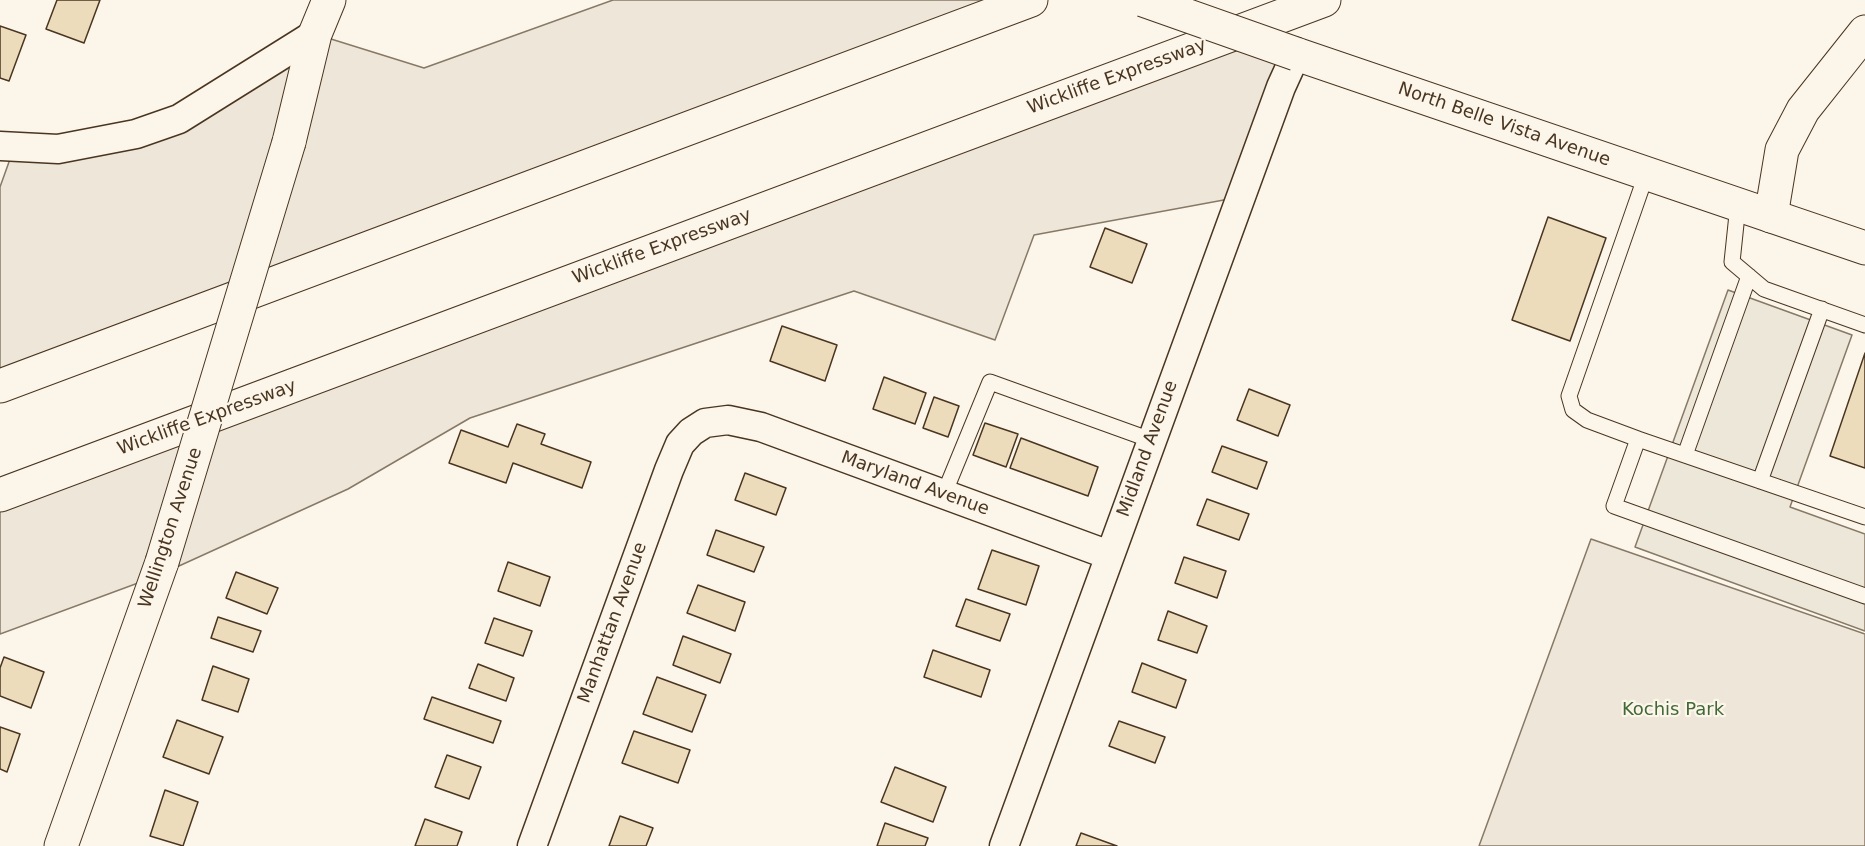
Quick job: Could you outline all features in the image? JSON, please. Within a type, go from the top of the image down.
[{"type":"main road","name":"Wellington Avenue","points":[[61,846],[162,562],[289,142],[315,34],[329,0]]},
{"type":"main road","points":[[0,386],[1030,0]]},
{"type":"main road","name":"North Belle Vista Avenue","points":[[1143,0],[1646,175],[1865,248]]},
{"type":"main road","name":"Wickliffe Expressway","points":[[0,495],[1324,0]]},
{"type":"main road","points":[[1772,216],[1782,150],[1803,110],[1865,32]]},
{"type":"street","points":[[0,146],[58,149],[136,134],[179,118],[315,34]]},
{"type":"street","name":"Midland Avenue","points":[[1004,846],[1281,87],[1296,54]]},
{"type":"street","name":"Maryland Avenue","points":[[719,421],[728,420],[760,427],[1109,555]]},
{"type":"street","name":"Manhattan Avenue","points":[[532,846],[680,444],[691,432],[705,423],[719,421]]},
{"type":"lane","points":[[1646,175],[1569,396],[1573,410],[1587,420],[1638,439],[1865,517]]},
{"type":"lane","points":[[1738,205],[1732,262],[1764,289],[1865,325]]},
{"type":"lane","points":[[1685,455],[1749,276]]},
{"type":"lane","points":[[1760,481],[1822,309]]},
{"type":"lane","points":[[944,494],[990,382],[1151,440]]},
{"type":"lane","points":[[1638,439],[1614,506],[1865,596]]},
{"type":"green space","points":[[613,0],[1031,0],[0,386],[0,187],[14,148],[136,134],[315,34],[424,68]]},
{"type":"green space","points":[[1242,31],[1296,54],[1240,197],[1034,235],[995,340],[854,291],[470,418],[348,489],[157,576],[0,634],[0,495]]},
{"type":"green space","name":"Kochis Park","points":[[1591,539],[1865,634],[1865,846],[1479,846]]},
{"type":"shaded area","points":[[1728,290],[1852,335],[1790,507],[1865,534],[1865,631],[1635,547]]},
{"type":"building","points":[[57,0],[100,0],[84,43],[46,29]]},
{"type":"building","points":[[0,26],[26,35],[9,81],[0,78]]},
{"type":"building","points":[[1548,217],[1606,238],[1570,341],[1512,320]]},
{"type":"building","points":[[1105,228],[1147,244],[1132,283],[1090,267]]},
{"type":"building","points":[[782,326],[837,345],[825,381],[770,361]]},
{"type":"building","points":[[1865,353],[1865,468],[1830,456]]},
{"type":"building","points":[[884,377],[926,393],[915,424],[873,409]]},
{"type":"building","points":[[1249,389],[1290,405],[1278,436],[1237,420]]},
{"type":"building","points":[[934,397],[959,406],[948,437],[923,428]]},
{"type":"building","points":[[985,423],[1018,434],[1006,467],[973,455]]},
{"type":"building","points":[[517,424],[545,434],[541,444],[591,462],[582,488],[513,463],[506,483],[449,463],[461,430],[508,447]]},
{"type":"building","points":[[1021,438],[1098,467],[1088,496],[1010,468]]},
{"type":"building","points":[[1222,446],[1267,462],[1257,489],[1212,472]]},
{"type":"building","points":[[745,473],[786,488],[776,515],[735,500]]},
{"type":"building","points":[[1207,499],[1249,514],[1239,540],[1197,525]]},
{"type":"building","points":[[716,530],[764,547],[754,572],[707,555]]},
{"type":"building","points":[[992,550],[1039,566],[1026,605],[978,589]]},
{"type":"building","points":[[1184,557],[1226,571],[1217,598],[1175,583]]},
{"type":"building","points":[[508,562],[550,577],[540,606],[498,591]]},
{"type":"building","points":[[236,572],[278,588],[267,614],[226,598]]},
{"type":"building","points":[[698,585],[745,602],[735,631],[687,613]]},
{"type":"building","points":[[966,599],[1010,614],[1000,641],[956,626]]},
{"type":"building","points":[[1168,611],[1207,626],[1197,653],[1158,640]]},
{"type":"building","points":[[218,617],[261,631],[253,652],[211,638]]},
{"type":"building","points":[[494,618],[532,631],[523,656],[485,643]]},
{"type":"building","points":[[683,636],[731,654],[720,683],[673,665]]},
{"type":"building","points":[[933,650],[990,670],[981,697],[924,677]]},
{"type":"building","points":[[4,657],[44,672],[31,708],[0,696],[0,668]]},
{"type":"building","points":[[1142,663],[1186,680],[1176,708],[1132,692]]},
{"type":"building","points":[[478,664],[514,678],[506,701],[469,688]]},
{"type":"building","points":[[213,666],[249,679],[238,712],[202,700]]},
{"type":"building","points":[[657,677],[706,695],[692,732],[643,714]]},
{"type":"building","points":[[432,697],[501,721],[493,743],[424,719]]},
{"type":"building","points":[[177,720],[223,737],[209,774],[163,757]]},
{"type":"building","points":[[1119,721],[1165,737],[1155,763],[1109,746]]},
{"type":"building","points":[[0,727],[20,734],[7,772],[0,769]]},
{"type":"building","points":[[634,731],[690,750],[678,783],[622,763]]},
{"type":"building","points":[[447,755],[481,767],[469,799],[435,787]]},
{"type":"building","points":[[895,767],[946,787],[933,822],[881,802]]},
{"type":"building","points":[[165,790],[198,802],[183,846],[150,836]]},
{"type":"building","points":[[620,816],[653,828],[646,846],[609,846]]},
{"type":"building","points":[[425,819],[462,832],[457,846],[415,846]]},
{"type":"building","points":[[885,823],[928,838],[925,846],[877,846]]},
{"type":"building","points":[[1081,833],[1117,846],[1076,846]]}]
